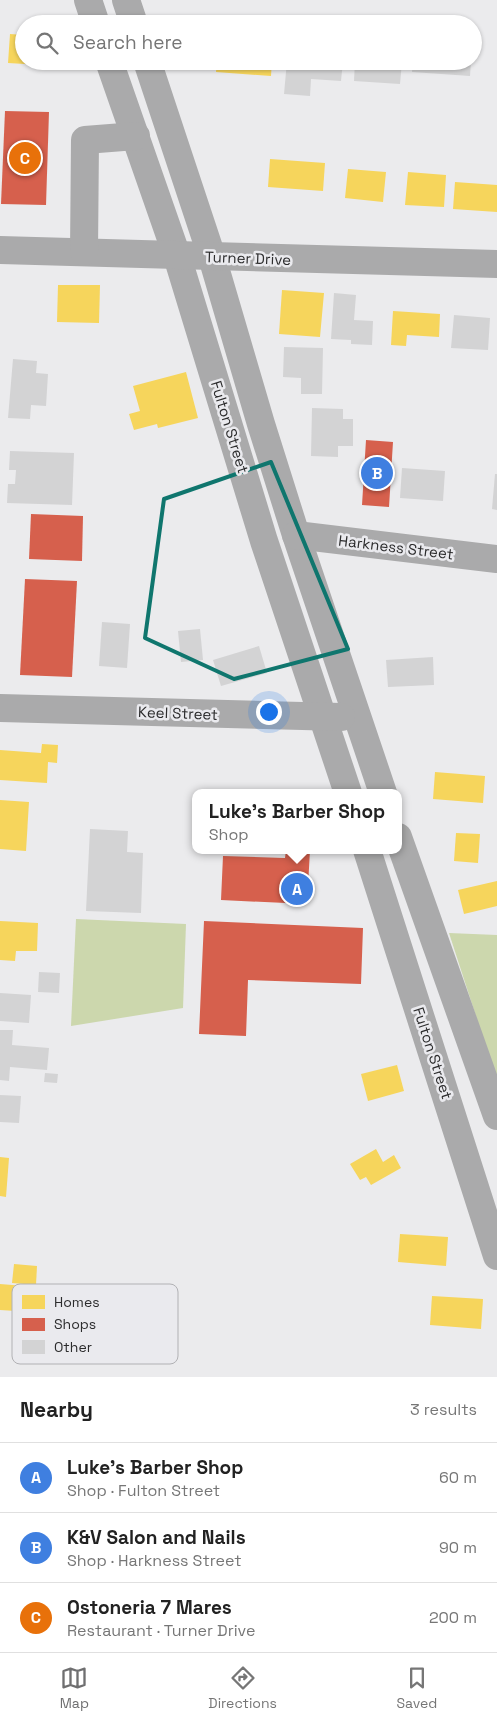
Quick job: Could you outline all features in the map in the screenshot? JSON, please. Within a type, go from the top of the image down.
[{"type":"street","points":[[88,0],[93,15]]},
{"type":"street","points":[[126,0],[131,15]]},
{"type":"street","name":"Fulton Street","points":[[113,70],[177,256],[264,541],[347,789]]},
{"type":"street","name":"Fulton Street","points":[[150,70],[212,257],[296,535],[381,789]]},
{"type":"street","points":[[84,252],[86,140],[136,136]]},
{"type":"street","name":"Turner Drive","points":[[0,250],[497,264]]},
{"type":"street","name":"Harkness Street","points":[[296,535],[497,559]]},
{"type":"street","name":"Keel Street","points":[[0,708],[356,718]]},
{"type":"street","points":[[402,848],[497,1116]]},
{"type":"street","name":"Fulton Street","points":[[368,854],[497,1256]]},
{"type":"street","points":[[456,1125],[497,1129]]},
{"type":"highlighted area","points":[[271,462],[348,649],[234,679],[145,638],[164,499]]},
{"type":"green space","points":[[76,919],[186,924],[183,1008],[71,1026]]},
{"type":"green space","points":[[449,933],[497,935],[497,1081]]},
{"type":"building: Homes","points":[[10,34],[15,34],[15,63],[8,63]]},
{"type":"building: Homes","points":[[216,70],[271,70],[271,76],[216,72]]},
{"type":"building: Homes","points":[[270,159],[325,163],[323,191],[268,187]]},
{"type":"building: Homes","points":[[348,169],[386,172],[383,202],[345,198]]},
{"type":"building: Homes","points":[[408,172],[446,175],[444,207],[405,205]]},
{"type":"building: Homes","points":[[455,182],[497,185],[497,212],[453,209]]},
{"type":"building: Homes","points":[[58,285],[100,285],[99,323],[57,322]]},
{"type":"building: Homes","points":[[282,290],[324,293],[320,337],[279,334]]},
{"type":"building: Homes","points":[[393,311],[440,314],[439,337],[407,335],[406,346],[391,345]]},
{"type":"building: Homes","points":[[186,372],[198,418],[158,428],[157,424],[134,430],[129,414],[140,411],[133,386]]},
{"type":"building: Homes","points":[[42,744],[58,745],[57,763],[48,762],[47,783],[0,780],[0,750],[41,753]]},
{"type":"building: Homes","points":[[435,772],[485,776],[483,803],[433,799]]},
{"type":"building: Homes","points":[[0,800],[29,802],[26,851],[0,849]]},
{"type":"building: Homes","points":[[456,833],[480,834],[478,863],[454,861]]},
{"type":"building: Homes","points":[[497,881],[497,906],[464,914],[458,890]]},
{"type":"building: Homes","points":[[0,921],[38,923],[37,951],[16,951],[15,961],[0,960]]},
{"type":"building: Homes","points":[[397,1065],[404,1091],[368,1101],[361,1074]]},
{"type":"building: Homes","points":[[376,1149],[383,1162],[394,1155],[401,1168],[371,1185],[366,1177],[360,1180],[350,1164]]},
{"type":"building: Homes","points":[[0,1157],[9,1158],[6,1197],[0,1196]]},
{"type":"building: Homes","points":[[400,1234],[448,1237],[446,1266],[398,1262]]},
{"type":"building: Homes","points":[[14,1264],[37,1266],[36,1284],[12,1283]]},
{"type":"building: Homes","points":[[0,1284],[12,1285],[12,1311],[0,1310]]},
{"type":"building: Homes","points":[[432,1296],[483,1299],[481,1329],[430,1325]]},
{"type":"building: Shops","points":[[5,111],[49,112],[46,205],[1,204]]},
{"type":"building: Shops","points":[[366,440],[393,442],[389,507],[362,505]]},
{"type":"building: Shops","points":[[31,514],[83,516],[82,561],[29,559]]},
{"type":"building: Shops","points":[[25,579],[77,581],[72,677],[20,675]]},
{"type":"building: Shops","points":[[286,854],[310,854],[307,904],[221,900],[223,856],[285,858]]},
{"type":"building: Shops","points":[[204,921],[363,928],[361,984],[248,980],[246,1036],[199,1034]]},
{"type":"building: Other","points":[[286,70],[342,70],[341,81],[311,79],[310,96],[284,94]]},
{"type":"building: Other","points":[[355,70],[401,70],[400,84],[354,81]]},
{"type":"building: Other","points":[[412,70],[470,70],[470,76],[412,72]]},
{"type":"building: Other","points":[[334,293],[356,295],[354,320],[373,321],[372,345],[351,344],[351,340],[331,339]]},
{"type":"building: Other","points":[[454,315],[490,318],[488,350],[451,348]]},
{"type":"building: Other","points":[[284,347],[323,348],[322,394],[301,394],[301,378],[283,377]]},
{"type":"building: Other","points":[[13,359],[37,361],[36,373],[48,374],[46,406],[31,405],[30,419],[8,418]]},
{"type":"building: Other","points":[[312,408],[343,409],[343,419],[353,419],[353,446],[338,446],[338,457],[311,456]]},
{"type":"building: Other","points":[[10,451],[74,453],[72,505],[7,503],[8,484],[15,484],[16,470],[9,470]]},
{"type":"building: Other","points":[[402,468],[445,471],[443,501],[400,498]]},
{"type":"building: Other","points":[[495,474],[497,474],[497,510],[492,509]]},
{"type":"building: Other","points":[[102,622],[130,624],[127,668],[99,666]]},
{"type":"building: Other","points":[[200,629],[203,660],[181,662],[178,631]]},
{"type":"building: Other","points":[[259,646],[267,673],[221,686],[213,660]]},
{"type":"building: Other","points":[[433,657],[434,685],[388,687],[386,660]]},
{"type":"building: Other","points":[[90,829],[128,831],[127,852],[143,853],[141,913],[86,911]]},
{"type":"building: Other","points":[[39,972],[60,973],[59,993],[38,992]]},
{"type":"building: Other","points":[[0,993],[31,995],[29,1023],[0,1021]]},
{"type":"building: Other","points":[[0,1030],[13,1030],[12,1045],[49,1048],[47,1070],[10,1067],[9,1081],[0,1080]]},
{"type":"building: Other","points":[[45,1073],[58,1074],[57,1083],[44,1082]]},
{"type":"building: Other","points":[[0,1095],[21,1096],[19,1123],[0,1122]]},
{"type":"place","name":"Ostoneria 7 Mares","points":[[25,158]]},
{"type":"place","name":"K&V Salon and Nails","points":[[377,473]]},
{"type":"place","name":"Luke's Barber Shop","points":[[297,889]]}]
